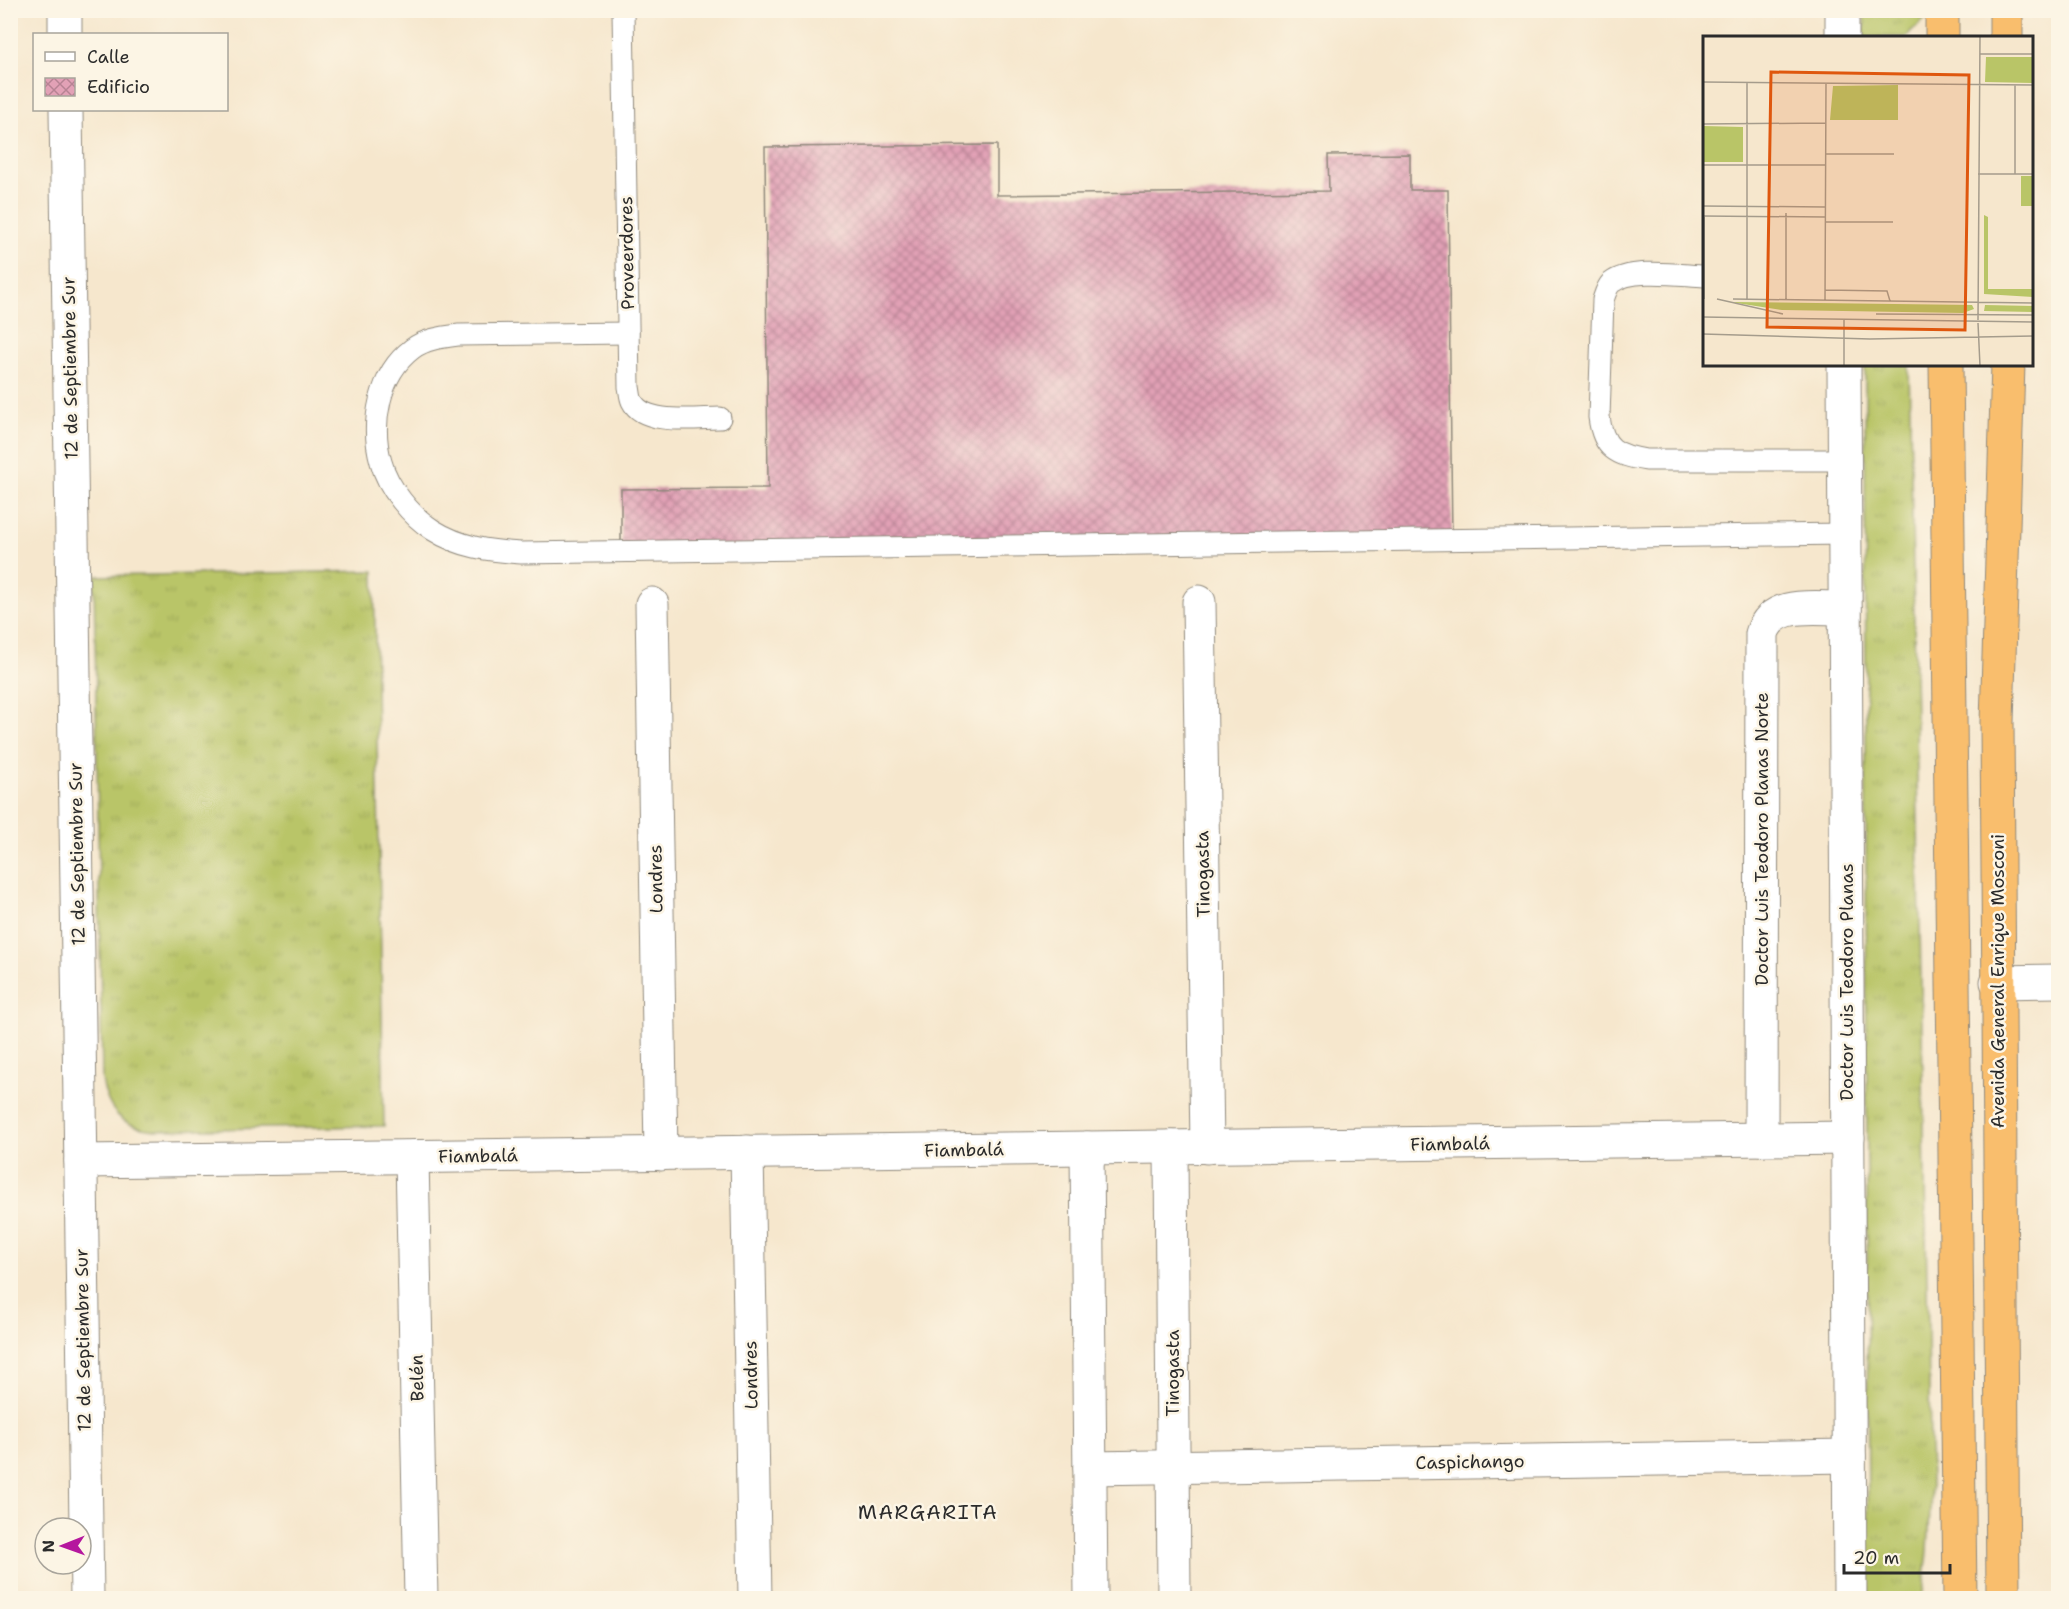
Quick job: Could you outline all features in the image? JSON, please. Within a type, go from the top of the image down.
[{"type":"highway","points":[[1942,10],[1942,36]]},
{"type":"highway","points":[[2006,10],[2006,36]]},
{"type":"highway","points":[[1946,366],[1960,1599]]},
{"type":"highway","name":"Avenida General Enrique Mosconi","points":[[2003,1599],[1997,982],[1997,711],[2008,366]]},
{"type":"highway","points":[[1939,1599],[1960,1478]]},
{"type":"street","points":[[65,10],[65,33]]},
{"type":"street","points":[[1842,10],[1842,36]]},
{"type":"street","name":"12 de Septiembre Sur","points":[[66,111],[87,1599]]},
{"type":"street","name":"Doctor Luis Teodoro Planas","points":[[1844,366],[1850,1599]]},
{"type":"street","name":"Tinogasta","points":[[1199,602],[1207,1147]]},
{"type":"street","name":"Londres","points":[[652,604],[661,1154]]},
{"type":"street","name":"Doctor Luis Teodoro Planas Norte","points":[[1761,1139],[1762,634],[1765,625],[1779,612],[1796,609],[1845,608]]},
{"type":"street","points":[[1997,982],[2058,981]]},
{"type":"street","name":"Fiambalá","points":[[81,1161],[1848,1138]]},
{"type":"street","name":"Tinogasta","points":[[1171,1147],[1174,1599]]},
{"type":"street","points":[[1087,1148],[1090,1599]]},
{"type":"street","name":"Londres","points":[[747,1152],[755,1599]]},
{"type":"street","name":"Belén","points":[[412,1157],[421,1599]]},
{"type":"street","name":"Caspichango","points":[[1089,1468],[1850,1456]]},
{"type":"lane","name":"Proveerdores","points":[[623,10],[629,387],[632,401],[640,411],[653,417],[720,418]]},
{"type":"lane","points":[[1703,276],[1637,274],[1623,276],[1609,284],[1603,300],[1599,417],[1601,431],[1608,446],[1624,456],[1646,460],[1844,460]]},
{"type":"lane","points":[[628,333],[459,335],[435,338],[412,349],[395,367],[384,388],[378,411],[376,438],[381,464],[394,489],[410,511],[432,529],[450,538],[487,550],[521,553],[1845,534]]},
{"type":"green space","points":[[1864,11],[1924,11],[1925,19],[1907,36],[1864,36]]},
{"type":"green space","points":[[1865,366],[1909,366],[1931,1487],[1928,1552],[1922,1598],[1868,1598]]},
{"type":"green space","points":[[374,571],[384,1126],[155,1130],[134,1125],[125,1121],[112,1108],[102,1079],[94,576]]},
{"type":"building","points":[[997,145],[997,195],[1329,191],[1328,155],[1410,154],[1410,190],[1448,190],[1452,538],[621,547],[621,489],[768,488],[765,147]]},
{"type":"district","name":"MARGARITA","points":[[928,1512]]}]
